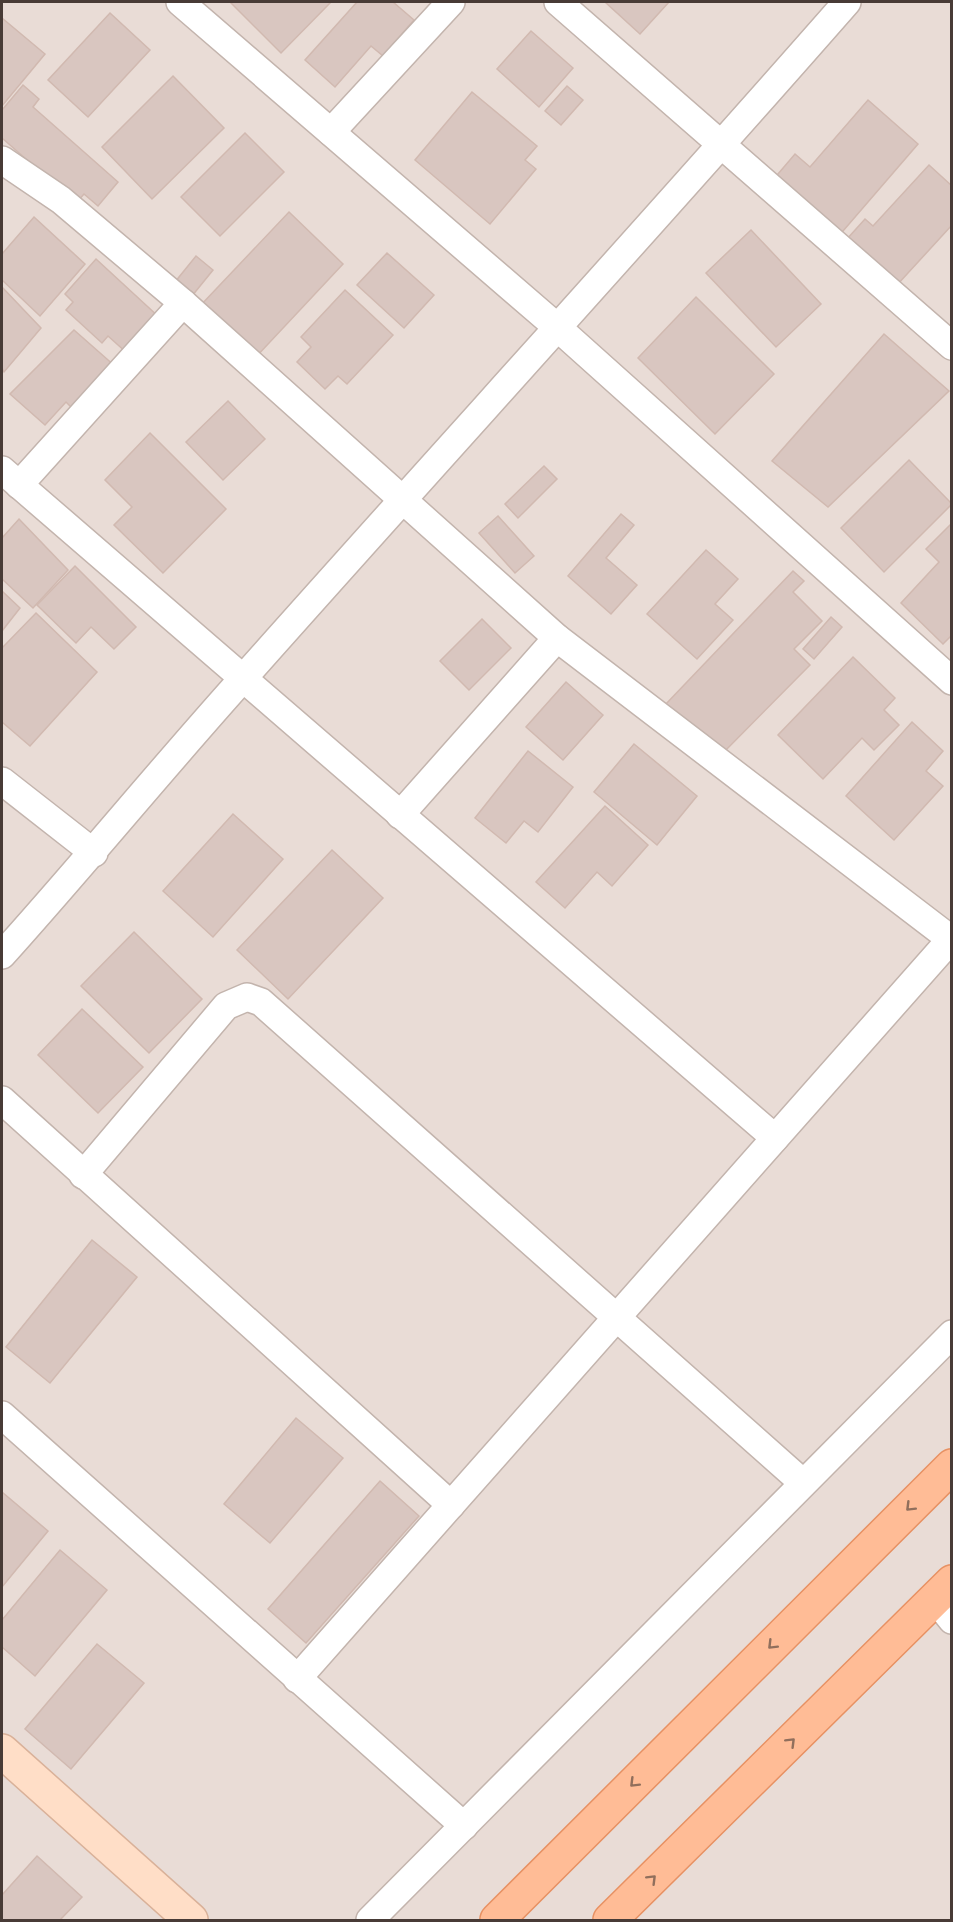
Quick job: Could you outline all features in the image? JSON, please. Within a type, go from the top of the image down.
[{"type":"main road","points":[[497,1920],[951,1466]]},
{"type":"main road","points":[[610,1920],[946,1600]]},
{"type":"street","points":[[180,2],[558,328],[951,681]]},
{"type":"street","points":[[331,132],[451,2]]},
{"type":"street","points":[[558,2],[951,346]]},
{"type":"street","points":[[2,955],[94,853],[243,678],[847,2]]},
{"type":"street","points":[[2,160],[61,200],[183,303],[557,638],[951,939],[297,1678]]},
{"type":"street","points":[[183,303],[10,478],[775,1138]]},
{"type":"street","points":[[400,815],[557,638]]},
{"type":"street","points":[[2,781],[94,853]]},
{"type":"street","points":[[83,1174],[226,1006],[237,999],[247,997],[261,1002],[802,1482]]},
{"type":"street","points":[[2,1100],[451,1505]]},
{"type":"street","points":[[370,1920],[951,1334]]},
{"type":"street","points":[[2,1415],[464,1826]]},
{"type":"street","points":[[2,1751],[191,1920]]},
{"type":"shaded area","points":[[2,2],[951,2],[951,1920],[2,1920]]},
{"type":"building","points":[[331,2],[281,53],[231,3]]},
{"type":"building","points":[[357,2],[393,2],[414,20],[383,56],[371,46],[335,87],[305,60]]},
{"type":"building","points":[[605,2],[669,2],[640,34]]},
{"type":"building","points":[[110,13],[150,50],[88,117],[48,80]]},
{"type":"building","points":[[2,18],[45,54],[2,106]]},
{"type":"building","points":[[531,31],[573,68],[539,107],[497,69]]},
{"type":"building","points":[[173,76],[224,128],[152,199],[102,147]]},
{"type":"building","points":[[23,85],[39,99],[33,107],[118,182],[98,206],[84,194],[76,203],[2,138],[2,110]]},
{"type":"building","points":[[567,86],[583,100],[561,125],[545,111]]},
{"type":"building","points":[[472,92],[537,146],[525,160],[536,169],[490,224],[415,160]]},
{"type":"building","points":[[868,100],[918,144],[837,238],[772,181],[795,154],[810,167]]},
{"type":"building","points":[[245,133],[284,172],[220,236],[181,197]]},
{"type":"building","points":[[929,165],[952,186],[952,225],[897,285],[847,239],[865,219],[873,226]]},
{"type":"building","points":[[289,212],[343,264],[255,358],[200,306]]},
{"type":"building","points":[[34,217],[85,264],[40,316],[2,280],[2,254]]},
{"type":"building","points":[[751,230],[821,304],[776,347],[706,273]]},
{"type":"building","points":[[387,253],[434,295],[404,328],[357,285]]},
{"type":"building","points":[[196,256],[213,270],[192,296],[175,282]]},
{"type":"building","points":[[96,259],[160,318],[128,354],[108,336],[102,343],[66,310],[73,302],[65,294]]},
{"type":"building","points":[[2,287],[41,328],[4,372],[2,368]]},
{"type":"building","points":[[345,290],[393,335],[347,384],[338,376],[325,389],[297,362],[311,347],[301,337]]},
{"type":"building","points":[[696,297],[774,374],[715,434],[638,358]]},
{"type":"building","points":[[74,330],[116,367],[76,412],[66,402],[45,425],[10,394]]},
{"type":"building","points":[[884,334],[949,391],[828,507],[772,461]]},
{"type":"building","points":[[228,401],[265,439],[223,480],[186,442]]},
{"type":"building","points":[[150,433],[226,509],[163,573],[114,525],[132,507],[105,480]]},
{"type":"building","points":[[909,460],[952,504],[884,572],[841,528]]},
{"type":"building","points":[[544,466],[557,479],[518,518],[505,504]]},
{"type":"building","points":[[621,514],[634,525],[606,558],[637,585],[611,614],[568,576]]},
{"type":"building","points":[[498,516],[534,556],[515,573],[479,533]]},
{"type":"building","points":[[19,519],[68,570],[33,608],[2,579],[2,538]]},
{"type":"building","points":[[952,523],[952,635],[943,644],[901,603],[939,562],[926,549]]},
{"type":"building","points":[[706,550],[738,579],[715,604],[733,620],[697,659],[647,614]]},
{"type":"building","points":[[75,566],[136,627],[114,649],[91,627],[76,643],[37,605]]},
{"type":"building","points":[[793,571],[804,581],[793,592],[822,621],[794,649],[810,665],[721,755],[665,705]]},
{"type":"building","points":[[2,591],[20,608],[2,631]]},
{"type":"building","points":[[36,613],[97,672],[30,746],[2,722],[2,648]]},
{"type":"building","points":[[831,617],[842,627],[814,659],[803,649]]},
{"type":"building","points":[[482,619],[511,648],[469,690],[440,661]]},
{"type":"building","points":[[853,657],[895,698],[884,710],[899,725],[874,750],[862,738],[823,779],[778,735]]},
{"type":"building","points":[[566,682],[603,715],[563,760],[526,727]]},
{"type":"building","points":[[912,722],[943,751],[926,771],[943,786],[894,840],[846,796]]},
{"type":"building","points":[[634,744],[697,796],[657,845],[594,792]]},
{"type":"building","points":[[528,751],[573,787],[538,832],[524,821],[506,843],[475,818]]},
{"type":"building","points":[[605,806],[648,845],[612,886],[597,872],[565,908],[536,882]]},
{"type":"building","points":[[233,814],[283,859],[213,937],[163,891]]},
{"type":"building","points":[[332,850],[383,898],[288,999],[237,950]]},
{"type":"building","points":[[134,932],[202,999],[149,1053],[81,986]]},
{"type":"building","points":[[82,1009],[143,1067],[98,1113],[38,1055]]},
{"type":"building","points":[[92,1240],[137,1277],[50,1383],[6,1347]]},
{"type":"building","points":[[296,1418],[343,1458],[270,1543],[224,1504]]},
{"type":"building","points":[[380,1481],[419,1516],[306,1643],[268,1609]]},
{"type":"building","points":[[2,1492],[48,1531],[2,1587]]},
{"type":"building","points":[[60,1550],[107,1590],[35,1676],[2,1647],[2,1620]]},
{"type":"building","points":[[97,1644],[144,1683],[71,1769],[25,1729]]},
{"type":"building","points":[[37,1856],[82,1897],[60,1920],[2,1920],[2,1895]]}]
